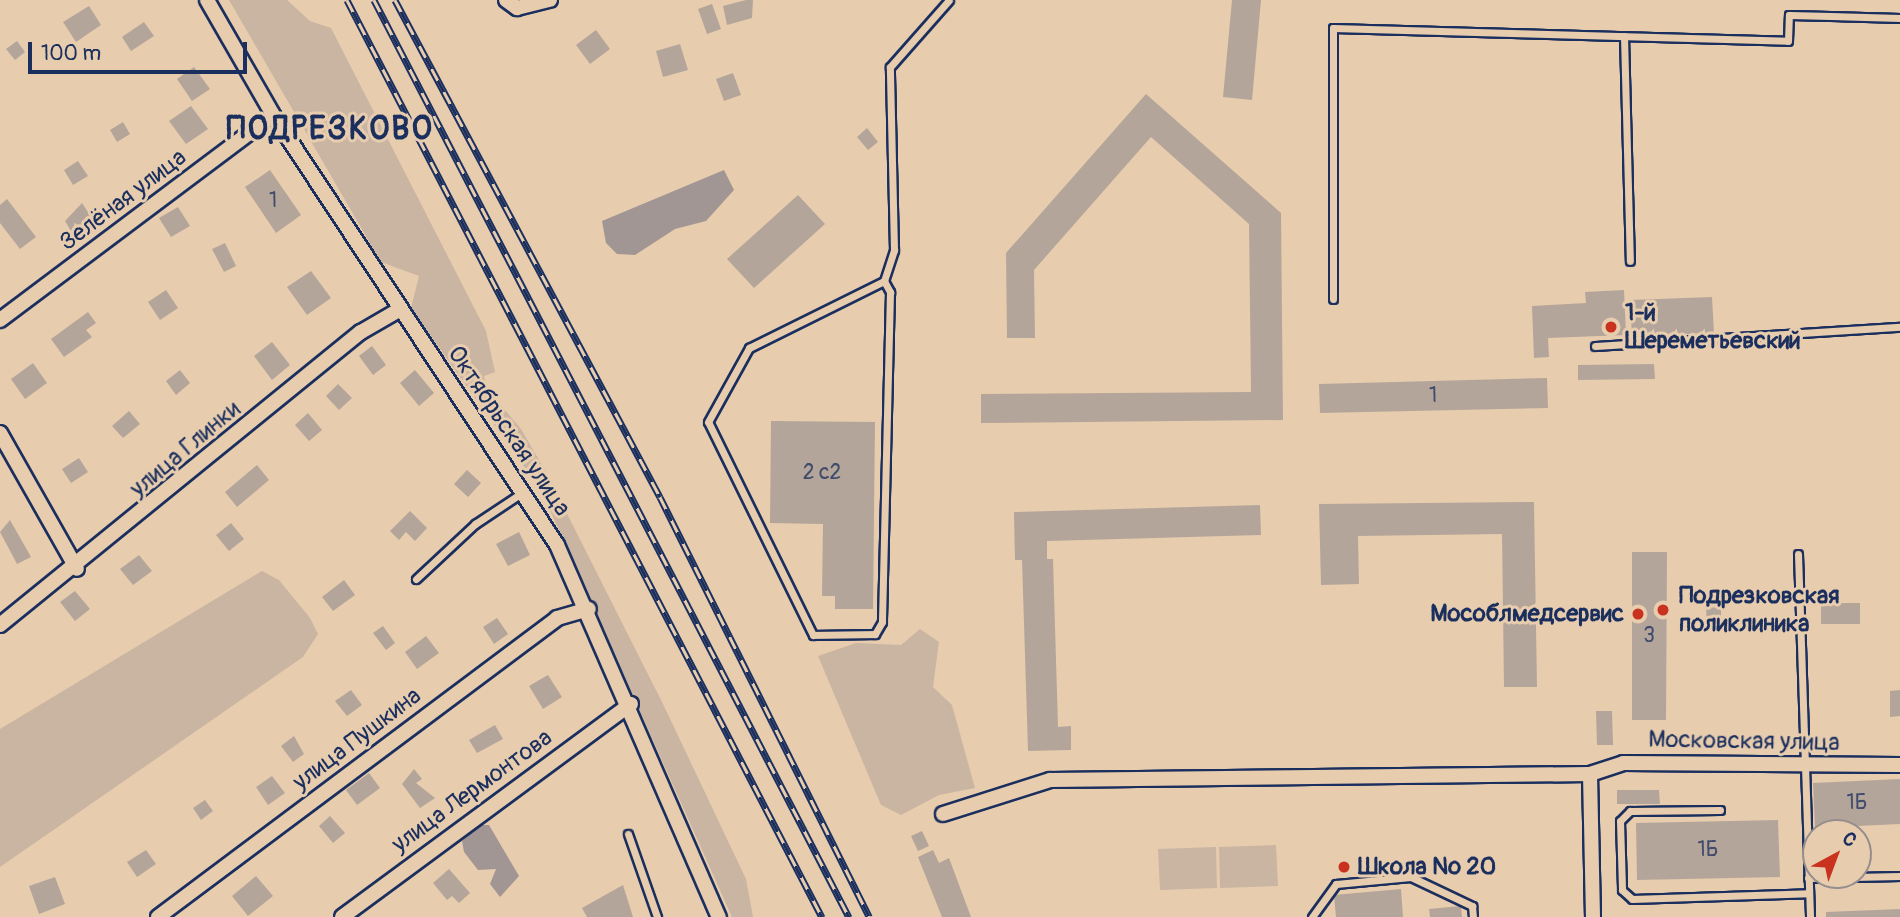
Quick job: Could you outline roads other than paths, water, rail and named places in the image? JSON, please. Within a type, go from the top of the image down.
[{"type":"street","name":"Октябрьская улица","points":[[208,0],[273,115],[399,310],[527,490],[589,609],[719,917]]},
{"type":"street","points":[[507,1],[517,8],[550,0]]},
{"type":"street","name":"Зелёная улица","points":[[0,320],[273,115]]},
{"type":"street","name":"улица Глинки","points":[[0,625],[77,569],[361,332],[399,310]]},
{"type":"street","points":[[0,433],[77,569]]},
{"type":"street","name":"улица Пушкина","points":[[158,917],[557,618],[589,609]]},
{"type":"street","name":"улица Лермонтова","points":[[342,917],[631,704]]},
{"type":"street","name":"Московская улица","points":[[943,814],[1050,780],[1590,775],[1613,763],[1900,765]]},
{"type":"street","points":[[1590,775],[1593,917]]},
{"type":"lane","points":[[884,281],[890,292],[882,622],[875,634],[813,635],[708,422],[749,348],[884,281],[894,250],[890,67],[949,0]]},
{"type":"lane","points":[[1333,299],[1333,28],[1788,41],[1789,15],[1900,18]]},
{"type":"lane","points":[[1624,36],[1630,261]]},
{"type":"lane","points":[[1595,346],[1900,327]]},
{"type":"lane","points":[[416,579],[475,524],[527,490]]},
{"type":"lane","points":[[1798,554],[1806,819]]},
{"type":"lane","points":[[1720,810],[1630,811],[1620,821],[1622,890],[1632,899],[1809,893]]},
{"type":"lane","points":[[628,834],[657,917]]},
{"type":"lane","points":[[1872,877],[1900,876]]},
{"type":"lane","points":[[1312,917],[1336,884],[1411,877],[1472,906],[1473,917]]},
{"type":"lane","points":[[1809,889],[1810,917]]},
{"type":"railway","points":[[347,0],[822,917]]},
{"type":"railway","points":[[374,0],[849,917]]},
{"type":"railway","points":[[395,0],[660,497],[869,917]]},
{"type":"place","name":"1-й Шереметьевский","points":[[1611,327]]},
{"type":"place","name":"Подрезковская поликлиника","points":[[1663,610]]},
{"type":"place","name":"Мособлмедсервис","points":[[1638,614]]},
{"type":"place","name":"Школа № 20","points":[[1344,867]]},
{"type":"district","name":"ПОДРЕЗКОВО","points":[[330,129]]}]
